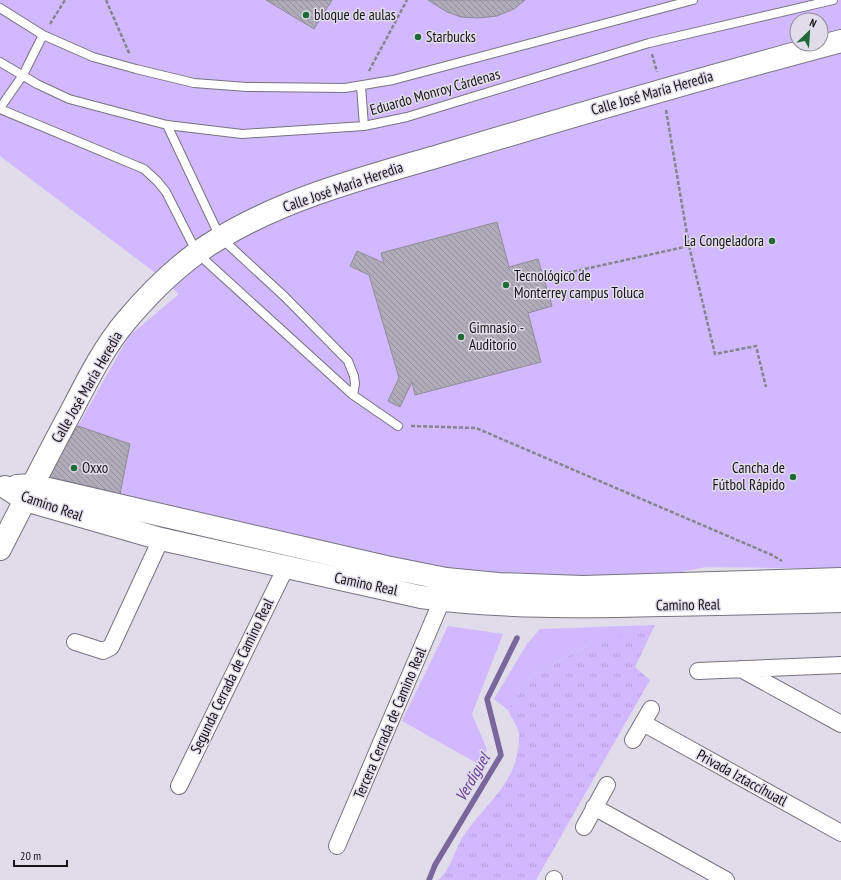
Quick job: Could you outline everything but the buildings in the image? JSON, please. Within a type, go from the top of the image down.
[{"type":"main road","name":"Calle José María Heredia","points":[[0,549],[28,492],[107,347],[126,322],[156,290],[197,253],[220,237],[284,206],[342,185],[662,89],[841,41]]},
{"type":"main road","name":"Camino Real","points":[[28,492],[162,539],[442,600],[522,607],[578,608],[841,601]]},
{"type":"main road","name":"Camino Real","points":[[28,492],[446,579],[583,588],[794,579],[841,579]]},
{"type":"street","points":[[75,642],[103,652],[111,646],[162,539]]},
{"type":"street","name":"Segunda Cerrada de Camino Real","points":[[179,786],[286,567]]},
{"type":"street","name":"Tercera Cerrada de Camino Real","points":[[337,846],[442,600]]},
{"type":"street","points":[[698,672],[841,664]]},
{"type":"street","points":[[741,669],[841,724]]},
{"type":"street","points":[[633,740],[651,709]]},
{"type":"street","name":"Privada Iztaccíhuatl","points":[[643,723],[841,833]]},
{"type":"street","points":[[584,827],[607,785]]},
{"type":"street","points":[[594,807],[726,880]]},
{"type":"lane","points":[[0,8],[43,35],[93,57],[194,83],[247,87],[345,88],[393,80],[693,0]]},
{"type":"lane","name":"Eduardo Monroy Cárdenas","points":[[0,62],[69,99],[167,125],[242,134],[364,126],[407,117],[649,43],[832,0]]},
{"type":"lane","points":[[43,35],[23,75],[0,108],[144,169],[166,192],[197,253],[353,395],[398,426]]},
{"type":"lane","points":[[361,86],[364,126]]},
{"type":"lane","points":[[167,125],[220,237],[291,302],[348,361],[354,376],[355,384],[353,395]]},
{"type":"path","points":[[43,35],[65,0]]},
{"type":"path","points":[[106,0],[136,69]]},
{"type":"path","points":[[361,86],[407,0]]},
{"type":"path","points":[[649,43],[662,89],[689,246],[715,354],[756,346],[766,386]]},
{"type":"path","points":[[544,278],[689,246]]},
{"type":"path","points":[[398,426],[476,428],[772,555],[787,564],[794,579]]},
{"type":"green space","name":"Tecnológico de Monterrey campus Toluca","points":[[0,0],[841,0],[841,569],[706,567],[665,575],[534,577],[424,566],[120,494],[130,444],[78,426],[129,336],[179,294],[161,277],[0,156]]},
{"type":"green space","points":[[655,625],[635,667],[650,680],[536,880],[438,880],[447,870],[464,835],[508,779],[514,766],[518,751],[519,732],[508,710],[531,676],[593,643]]},
{"type":"green space","points":[[655,625],[587,646],[531,676],[508,710],[494,699],[527,644],[540,629]]},
{"type":"green space","points":[[448,626],[503,634],[472,714],[487,749],[480,765],[402,721]]},
{"type":"waterway","name":"Verdiguel","points":[[429,880],[435,865],[501,755],[487,699],[517,638]]},
{"type":"place","name":"bloque de aulas","points":[[306,15]]},
{"type":"place","name":"Starbucks","points":[[418,37]]},
{"type":"place","name":"La Congeladora","points":[[772,241]]},
{"type":"place","name":"Tecnológico de Monterrey campus Toluca","points":[[506,285]]},
{"type":"place","name":"Gimnasio - Auditorio","points":[[461,337]]},
{"type":"place","name":"Oxxo","points":[[74,468]]},
{"type":"place","name":"Cancha de Fútbol Rápido","points":[[793,477]]}]
